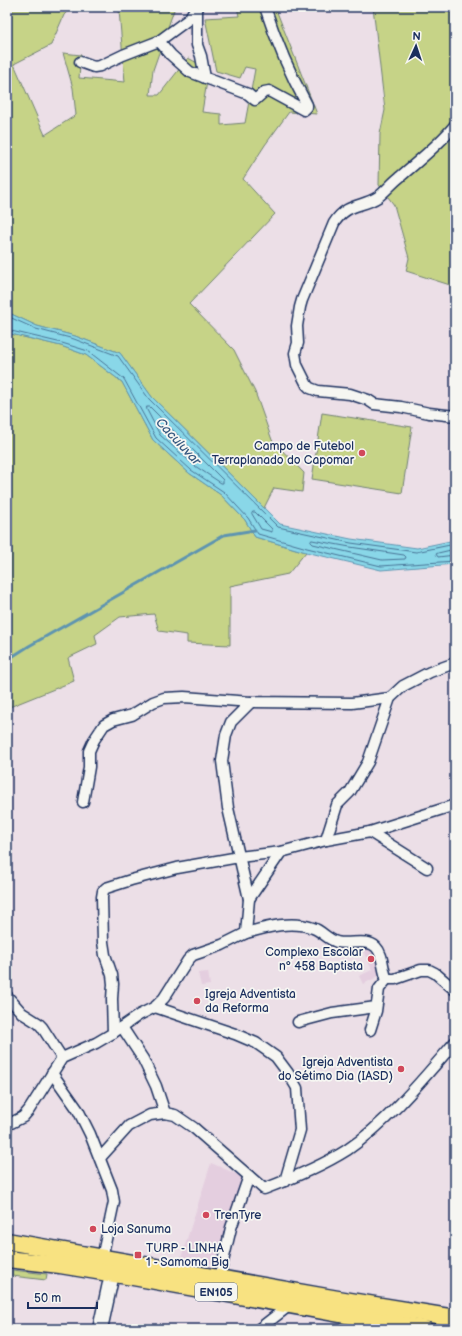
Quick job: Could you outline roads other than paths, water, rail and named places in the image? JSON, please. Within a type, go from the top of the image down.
[{"type":"main road","name":"EN105","points":[[7,1241],[455,1318]]},
{"type":"main road","name":"EN105","points":[[7,1259],[60,1265],[424,1329]]},
{"type":"street","points":[[80,62],[94,67],[100,66],[159,41],[189,19],[196,7]]},
{"type":"street","points":[[196,7],[197,45],[201,56],[205,78]]},
{"type":"street","points":[[159,41],[171,55],[190,72],[248,94],[255,100],[264,92],[269,91],[301,109],[306,109],[307,105],[298,89],[276,39],[265,7]]},
{"type":"street","points":[[455,125],[424,158],[390,185],[382,194],[374,199],[347,209],[339,215],[334,223],[302,300],[297,326],[298,343],[295,353],[296,365],[310,388],[318,391],[350,394],[368,400],[374,404],[455,416]]},
{"type":"street","points":[[326,840],[337,805],[350,792],[368,762],[390,698],[403,686],[430,672],[455,663]]},
{"type":"street","points":[[83,802],[89,767],[89,751],[104,725],[113,720],[132,715],[153,702],[164,698],[184,697],[250,702],[352,703],[390,698]]},
{"type":"street","points":[[246,933],[249,899],[228,808],[222,761],[226,735],[231,722],[250,702]]},
{"type":"street","points":[[113,1033],[113,984],[103,942],[102,897],[103,891],[106,888],[177,868],[239,857],[282,852],[326,840],[370,832],[455,804]]},
{"type":"street","points":[[370,832],[427,868]]},
{"type":"street","points":[[249,899],[282,852]]},
{"type":"street","points":[[7,1125],[23,1117],[29,1110],[62,1058],[96,1043],[154,1007],[164,998],[188,960],[193,955],[222,945],[246,933],[278,925],[308,926],[316,929],[333,941],[339,943],[373,944],[378,949],[387,979]]},
{"type":"street","points":[[387,979],[395,979],[421,970],[429,970],[435,973],[455,990]]},
{"type":"street","points":[[370,1030],[379,989],[387,979]]},
{"type":"street","points":[[7,996],[22,1013],[42,1027],[62,1058]]},
{"type":"street","points":[[154,1007],[235,1034],[256,1043],[276,1058],[288,1073],[297,1088],[300,1130],[285,1181]]},
{"type":"street","points":[[298,1022],[332,1014],[376,1007]]},
{"type":"street","points":[[122,1027],[143,1059],[156,1086],[165,1113]]},
{"type":"street","points":[[100,1158],[129,1126],[150,1115],[165,1113],[175,1115],[194,1128],[248,1176],[264,1188],[285,1181],[347,1150],[385,1119],[455,1042]]},
{"type":"street","points":[[52,1073],[78,1110],[100,1158],[112,1190],[114,1202],[102,1258]]},
{"type":"street","points":[[219,1278],[231,1228],[248,1176]]},
{"type":"street","points":[[100,1329],[112,1274]]},
{"type":"street","points":[[259,1329],[290,1305]]},
{"type":"water","name":"Caculuvar","points":[[7,312],[37,326],[75,336],[120,353],[152,397],[280,524],[351,539],[417,548],[455,540],[455,564],[381,570],[306,552],[255,537],[245,520],[221,495],[189,473],[153,440],[122,382],[86,355],[61,346],[7,333]]},
{"type":"waterway","points":[[7,660],[224,535],[255,530]]},
{"type":"place","name":"Campo de Futebol Terraplanado do Capomar","points":[[362,453]]},
{"type":"place","name":"Complexo Escolar nº 458 Baptista","points":[[371,959]]},
{"type":"place","name":"Igreja Adventista da Reforma","points":[[197,1001]]},
{"type":"place","name":"Igreja Adventista do Sétimo Dia (IASD)","points":[[401,1069]]},
{"type":"place","name":"TrenTyre","points":[[206,1215]]},
{"type":"place","name":"Loja Sanuma","points":[[93,1229]]},
{"type":"place","name":"TURP - LINHA 1 - Samoma Big","points":[[138,1255]]}]
